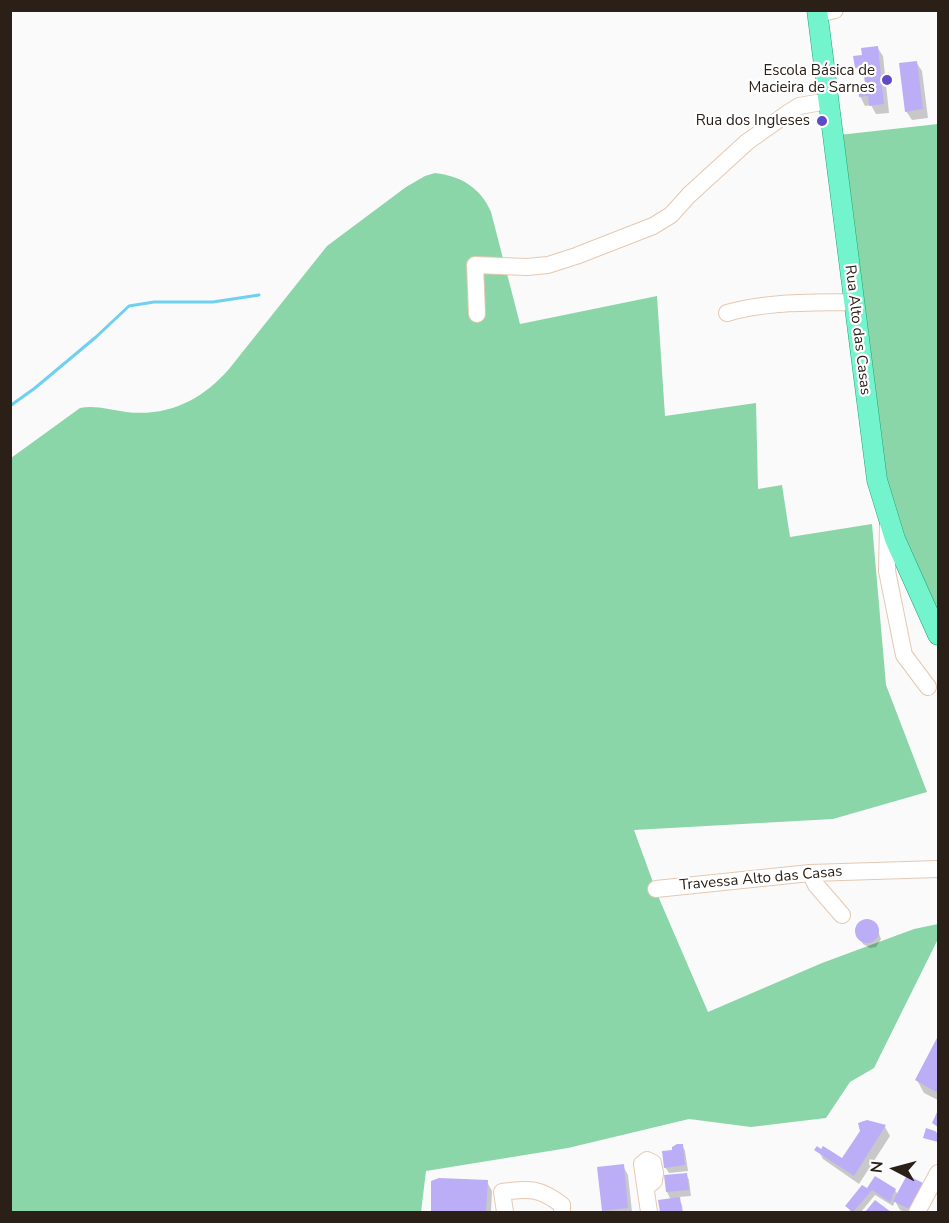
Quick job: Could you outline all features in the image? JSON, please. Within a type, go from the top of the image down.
[{"type":"main road","name":"Rua Alto das Casas","points":[[823,12],[828,101],[873,459],[889,521],[939,635]]},
{"type":"street","points":[[477,314],[475,265],[527,267],[548,265],[653,226],[671,215],[689,195],[747,142],[799,106],[828,101]]},
{"type":"street","points":[[727,314],[743,308],[766,305],[854,302]]},
{"type":"street","points":[[889,521],[887,571],[904,655],[928,687]]},
{"type":"street","name":"Travessa Alto das Casas","points":[[656,889],[810,873],[939,869]]},
{"type":"street","points":[[810,873],[816,885],[842,915]]},
{"type":"street","points":[[916,1212],[939,1173]]},
{"type":"street","points":[[646,1187],[649,1212]]},
{"type":"street","points":[[505,1212],[502,1192],[526,1188],[549,1196],[562,1205],[562,1212]]},
{"type":"green space","points":[[938,124],[938,613],[901,528],[885,475],[839,135]]},
{"type":"green space","points":[[435,173],[462,180],[476,190],[487,204],[520,324],[657,296],[665,416],[756,403],[758,489],[782,485],[790,537],[872,524],[886,685],[927,792],[833,819],[634,830],[658,896],[708,1012],[822,963],[914,929],[938,924],[938,939],[874,1068],[850,1082],[826,1118],[751,1127],[689,1119],[568,1148],[426,1171],[421,1212],[11,1212],[11,458],[80,408],[97,407],[126,412],[156,412],[196,398],[229,369],[327,246],[406,187]]},
{"type":"building","points":[[878,46],[884,104],[869,106],[868,96],[859,97],[857,85],[865,84],[863,67],[855,68],[853,56],[862,55],[861,48]]},
{"type":"building","points":[[917,61],[923,109],[905,112],[899,63]]},
{"type":"building","points":[[867,919],[872,920],[878,926],[878,936],[872,942],[867,943],[862,942],[856,936],[855,931],[856,926],[862,920]]},
{"type":"building","points":[[938,1036],[938,1093],[915,1080]]},
{"type":"building","points":[[938,1110],[938,1127],[932,1123]]},
{"type":"building","points":[[867,1120],[886,1125],[854,1176],[814,1150],[817,1146],[821,1149],[823,1146],[842,1158],[860,1131],[858,1123]]},
{"type":"building","points":[[926,1128],[938,1134],[938,1142],[923,1138]]},
{"type":"building","points":[[683,1144],[685,1165],[664,1168],[662,1151],[672,1150],[672,1147]]},
{"type":"building","points":[[624,1164],[628,1208],[602,1211],[597,1167]]},
{"type":"building","points":[[687,1173],[689,1190],[666,1192],[664,1175]]},
{"type":"building","points":[[907,1175],[923,1183],[909,1209],[893,1201]]},
{"type":"building","points":[[875,1176],[896,1189],[890,1202],[872,1190],[853,1212],[845,1206],[862,1185],[867,1188]]},
{"type":"building","points":[[439,1178],[488,1180],[486,1212],[431,1212],[431,1181]]},
{"type":"building","points":[[680,1197],[682,1212],[660,1212],[658,1200]]},
{"type":"building","points":[[875,1200],[891,1212],[865,1212]]},
{"type":"waterway","points":[[10,406],[96,337],[129,306],[154,302],[213,302],[259,295]]},
{"type":"place","name":"Escola Básica de Macieira de Sarnes","points":[[887,80]]},
{"type":"place","name":"Rua dos Ingleses","points":[[822,121]]}]
